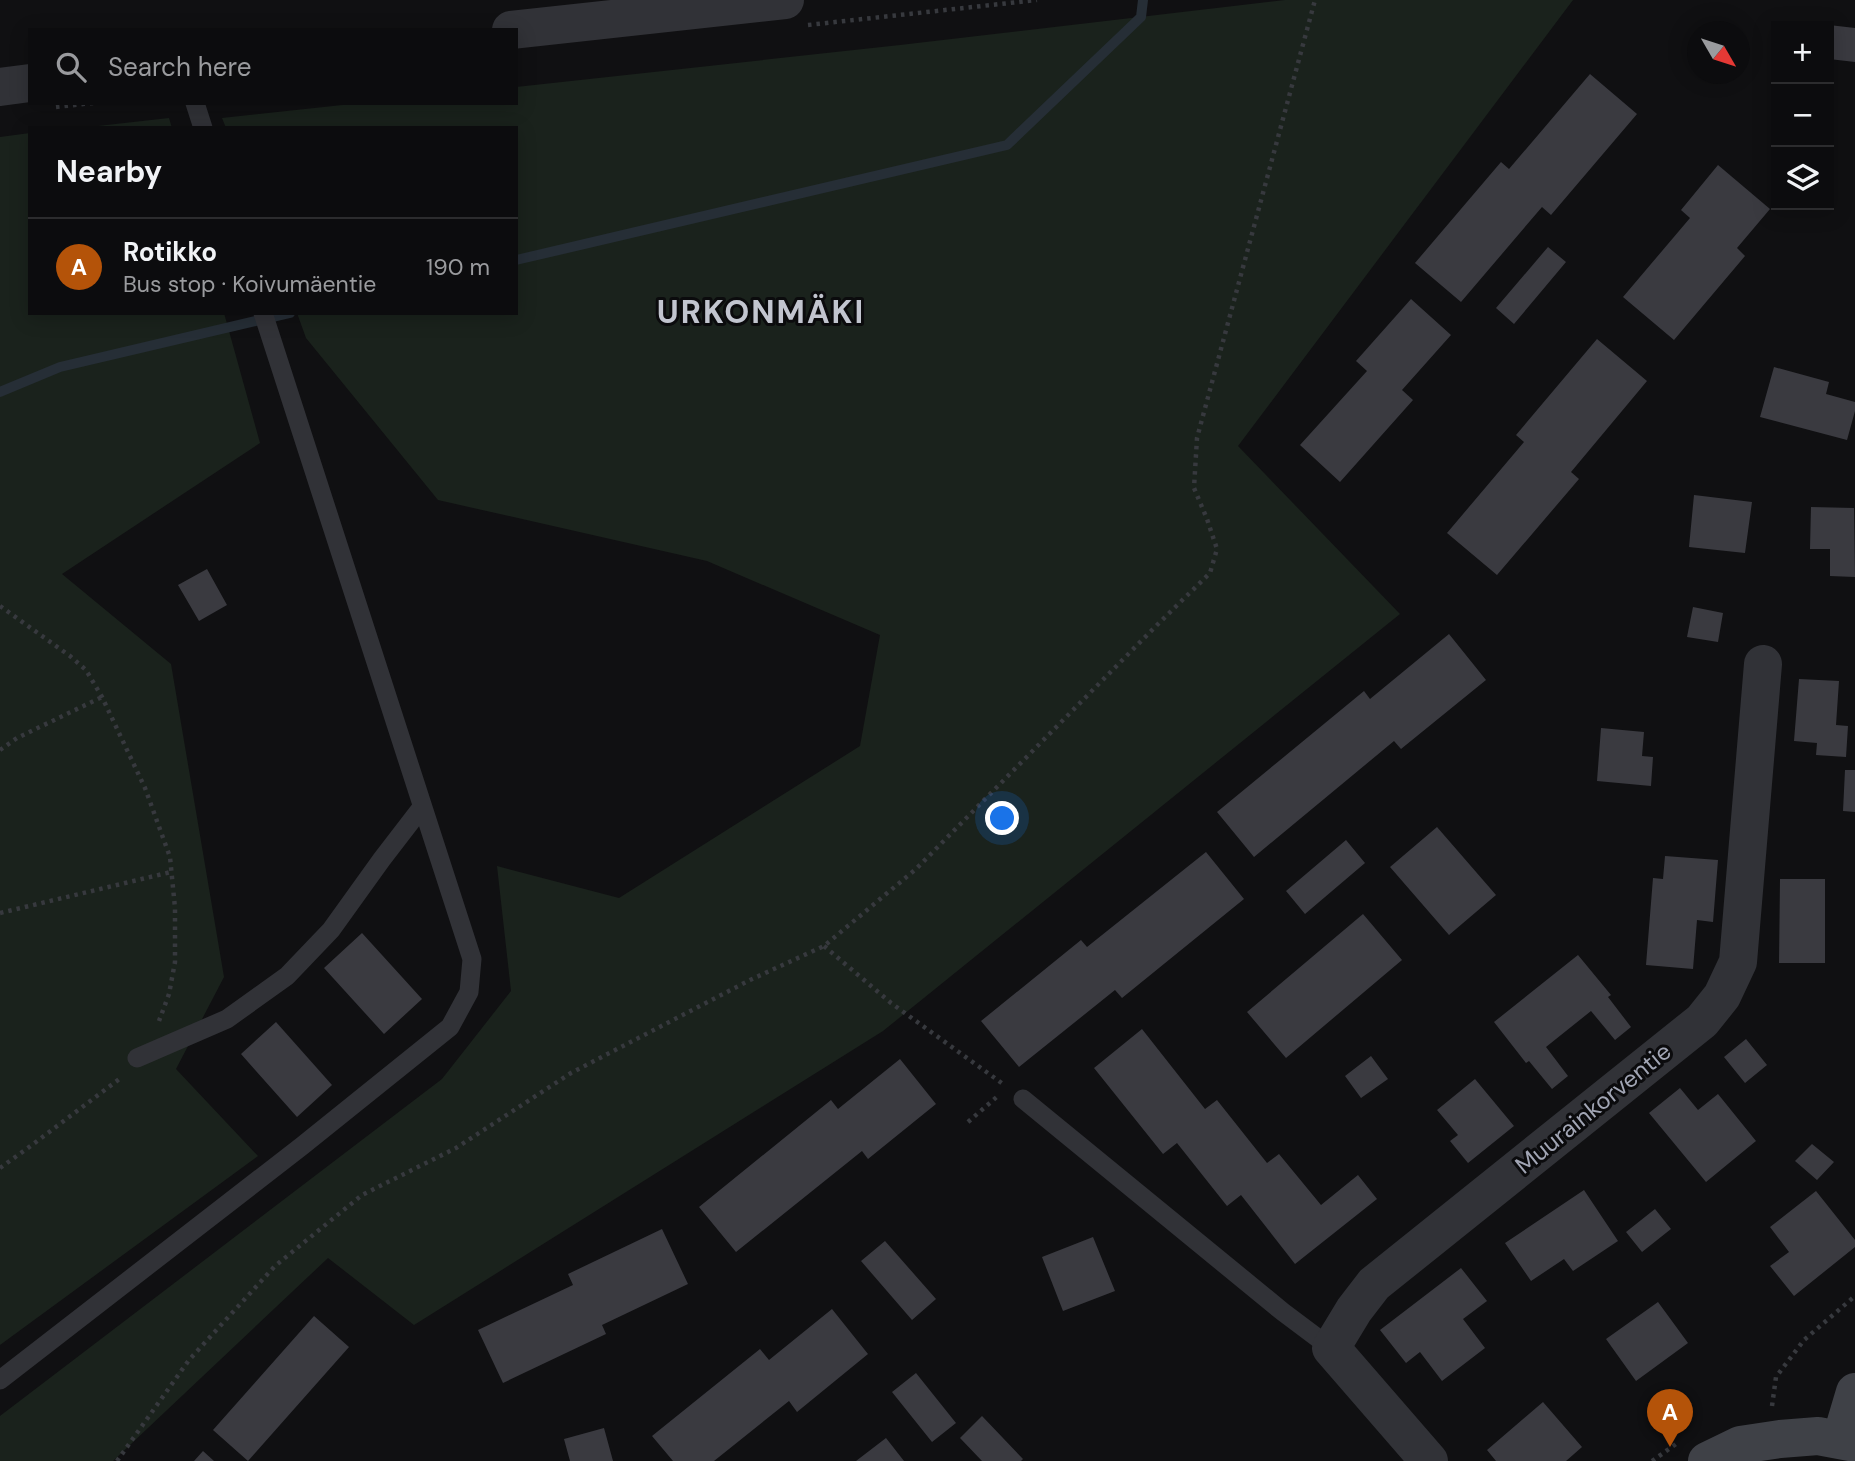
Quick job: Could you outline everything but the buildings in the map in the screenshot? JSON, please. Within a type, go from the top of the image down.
[{"type":"street","points":[[518,29],[785,0]]},
{"type":"street","points":[[0,87],[28,83]]},
{"type":"street","name":"Muurainkorventie","points":[[1331,1348],[1354,1310],[1374,1284],[1702,1021],[1722,996],[1738,962],[1763,664]]},
{"type":"street","points":[[1331,1348],[1429,1461]]},
{"type":"street","points":[[1707,1461],[1740,1445],[1780,1439],[1818,1436],[1848,1441],[1855,1392]]},
{"type":"lane","points":[[196,105],[202,126]]},
{"type":"lane","points":[[0,1380],[302,1146],[450,1027],[469,992],[472,959],[264,315]]},
{"type":"lane","points":[[136,1058],[227,1019],[287,976],[331,930],[422,807]]},
{"type":"lane","points":[[1015,1093],[1283,1312],[1331,1348]]},
{"type":"path","points":[[117,1461],[189,1360],[275,1266],[362,1195],[456,1148],[571,1073],[750,980],[824,946],[916,869],[1210,573],[1217,550],[1194,488],[1197,438],[1315,0]]},
{"type":"path","points":[[0,606],[86,670],[102,697],[145,788],[170,856],[175,908],[175,962],[169,994],[153,1037],[121,1077],[0,1168]]},
{"type":"path","points":[[0,750],[17,738],[102,697]]},
{"type":"path","points":[[0,913],[171,872]]},
{"type":"path","points":[[824,946],[891,1003],[1015,1093],[968,1122]]},
{"type":"path","points":[[1780,1439],[1772,1407],[1776,1377],[1804,1340],[1855,1296]]},
{"type":"shaded area","points":[[1285,0],[1573,0],[1238,446],[1400,614],[883,1031],[414,1325],[328,1258],[113,1461],[0,1461],[0,1416],[442,1079],[511,991],[497,866],[619,898],[860,746],[880,635],[707,561],[438,500],[306,338],[298,315],[518,315],[518,126],[225,126],[222,118],[342,105],[518,105],[518,87]]},
{"type":"shaded area","points":[[169,118],[171,126],[98,126]]},
{"type":"shaded area","points":[[28,133],[28,315],[225,315],[260,443],[62,574],[171,664],[224,977],[176,1069],[258,1156],[0,1345],[0,137]]},
{"type":"waterway","points":[[518,260],[1007,145],[1141,17],[1143,0]]},
{"type":"waterway","points":[[0,392],[60,367],[281,315]]},
{"type":"place","name":"Rotikko","points":[[1670,1447]]},
{"type":"district","name":"URKONMÄKI","points":[[761,312]]}]
